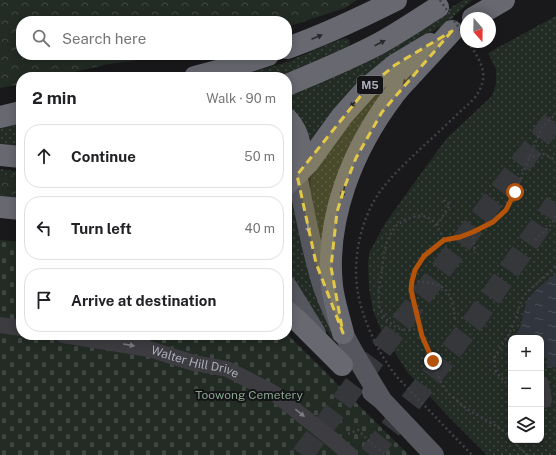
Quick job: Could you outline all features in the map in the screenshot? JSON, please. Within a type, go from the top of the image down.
[{"type":"highway","points":[[292,46],[347,24],[396,0]]},
{"type":"highway","name":"M5","points":[[488,12],[504,0]]},
{"type":"highway","points":[[292,83],[380,43],[410,26],[443,2]]},
{"type":"highway","name":"M5","points":[[294,177],[308,163],[342,116],[367,88],[395,65],[460,32]]},
{"type":"highway","points":[[343,333],[334,298],[331,267],[334,232],[345,186],[370,129],[399,88],[460,33]]},
{"type":"highway","points":[[214,72],[253,60]]},
{"type":"highway","points":[[0,117],[16,113]]},
{"type":"highway","points":[[292,125],[295,129],[300,144],[301,154],[294,177]]},
{"type":"highway","points":[[0,155],[16,157]]},
{"type":"highway","points":[[0,207],[16,209]]},
{"type":"highway","points":[[292,316],[342,365]]},
{"type":"main road","points":[[294,177],[305,210],[311,244],[324,288],[343,333],[382,400]]},
{"type":"main road","points":[[292,294],[327,348],[353,376],[382,400],[434,455]]},
{"type":"lane","points":[[0,325],[16,327]]},
{"type":"lane","name":"Walter Hill Drive","points":[[94,340],[149,349],[194,363],[227,369],[274,393],[350,455]]},
{"type":"path","points":[[443,2],[460,26]]},
{"type":"path","points":[[472,455],[398,378],[384,360],[365,318],[358,293],[356,270],[358,246],[364,223],[378,195],[404,165],[474,99],[478,93],[483,79],[482,64],[473,48]]},
{"type":"path","points":[[508,434],[467,409],[448,393],[441,382],[422,336],[411,290],[412,281],[415,270],[424,256],[444,240],[460,237],[473,232],[493,222],[506,210],[542,127],[556,114]]},
{"type":"path","points":[[528,158],[543,154],[556,160]]},
{"type":"path","points":[[436,225],[450,205],[441,198]]},
{"type":"path","points":[[420,328],[406,331],[392,324],[382,315],[379,304],[380,283],[388,240],[395,228],[400,223],[410,218],[422,216],[428,217],[436,225],[444,240]]},
{"type":"path","points":[[535,240],[552,224],[556,216]]},
{"type":"path","points":[[473,232],[475,253]]},
{"type":"path","points":[[508,384],[496,372],[494,358],[509,334],[521,301],[527,292],[556,267]]},
{"type":"path","points":[[412,281],[437,284],[445,290],[452,301],[455,320]]},
{"type":"path","points":[[371,443],[386,455]]},
{"type":"path","points":[[515,443],[528,455]]},
{"type":"highlighted area","points":[[452,31],[382,112],[356,158],[345,186],[337,212],[331,267],[343,333],[316,263],[297,175],[367,88],[395,65]]},
{"type":"green space","points":[[0,0],[357,0],[345,8],[292,25],[292,16],[16,16],[16,60],[137,60],[109,64],[74,72],[16,72],[16,85],[0,88]]},
{"type":"green space","points":[[463,0],[472,0],[445,24],[387,60],[309,150],[294,113],[292,112],[292,93],[317,84],[399,41]]},
{"type":"green space","points":[[556,16],[556,455],[487,455],[408,373],[382,332],[373,311],[369,287],[369,253],[386,222],[446,139],[492,96],[496,84],[496,69],[488,53]]},
{"type":"green space","points":[[346,38],[350,41],[349,46],[290,72],[253,72],[287,62]]},
{"type":"green space","points":[[392,80],[325,266],[310,192],[311,178],[333,144],[370,97]]},
{"type":"green space","points":[[16,125],[16,151],[0,149],[0,128]]},
{"type":"green space","points":[[0,169],[16,171],[16,199],[0,197]]},
{"type":"green space","points":[[0,174],[16,176],[16,196],[0,194]]},
{"type":"green space","points":[[297,195],[339,343],[332,339],[292,278],[292,198]]},
{"type":"green space","name":"Toowong Cemetery","points":[[0,240],[16,242],[16,340],[292,339],[409,455],[0,455]]},
{"type":"water","points":[[556,274],[556,367],[546,368],[547,358],[544,358],[544,335],[516,335],[520,328],[527,300],[539,287]]},
{"type":"tunnel","points":[[302,455],[556,117]]},
{"type":"tunnel","points":[[370,455],[477,317],[556,203]]},
{"type":"route","points":[[433,361],[422,336],[411,290],[415,270],[424,256],[444,240],[460,237],[493,222],[506,210],[515,192]]}]
